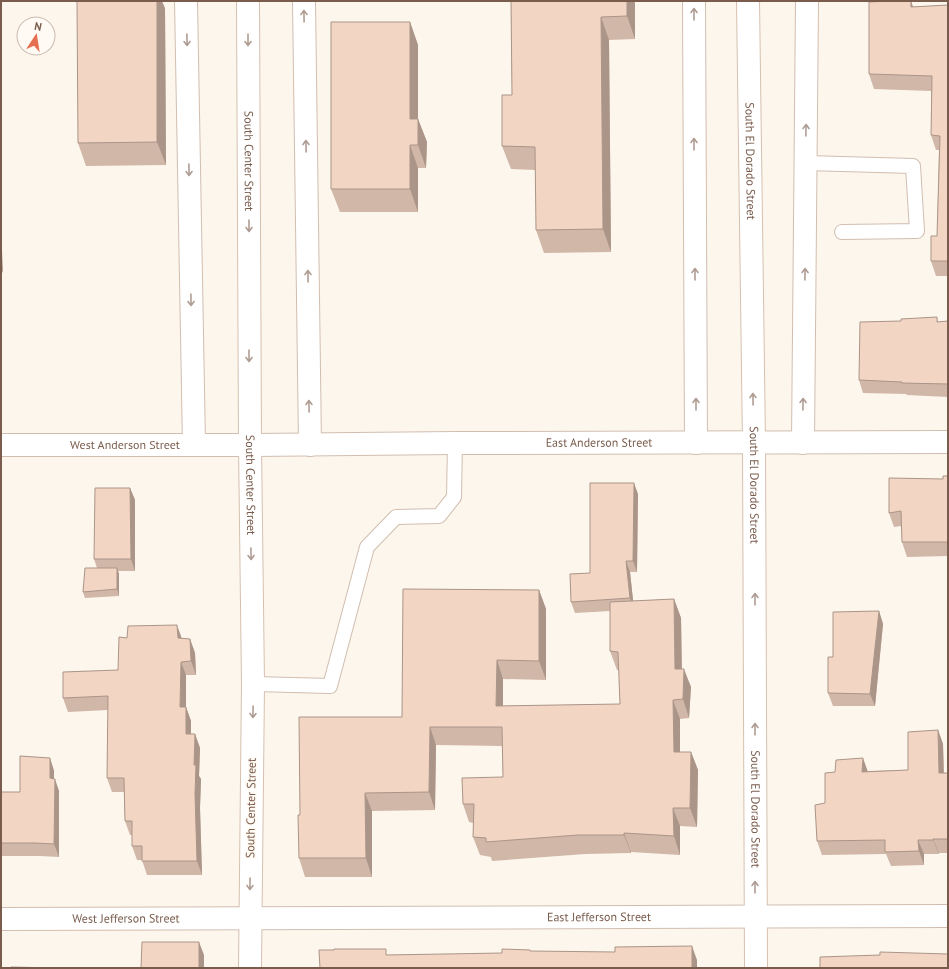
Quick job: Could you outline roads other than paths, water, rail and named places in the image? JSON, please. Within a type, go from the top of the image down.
[{"type":"street","points":[[186,1],[194,445]]},
{"type":"street","name":"South Center Street","points":[[248,1],[250,445],[253,684],[250,968]]},
{"type":"street","points":[[304,1],[310,445]]},
{"type":"street","points":[[694,1],[696,443]]},
{"type":"street","name":"South El Dorado Street","points":[[748,1],[754,443],[756,968]]},
{"type":"street","points":[[803,443],[807,1]]},
{"type":"street","name":"East Anderson Street","points":[[250,445],[948,442]]},
{"type":"street","name":"West Anderson Street","points":[[1,445],[250,445]]},
{"type":"street","name":"East Jefferson Street","points":[[250,918],[948,916]]},
{"type":"street","name":"West Jefferson Street","points":[[1,919],[250,918]]},
{"type":"lane","points":[[806,163],[914,166],[917,231],[842,232]]},
{"type":"lane","points":[[253,684],[330,686],[367,547],[396,518],[439,516],[454,497],[454,443]]}]
